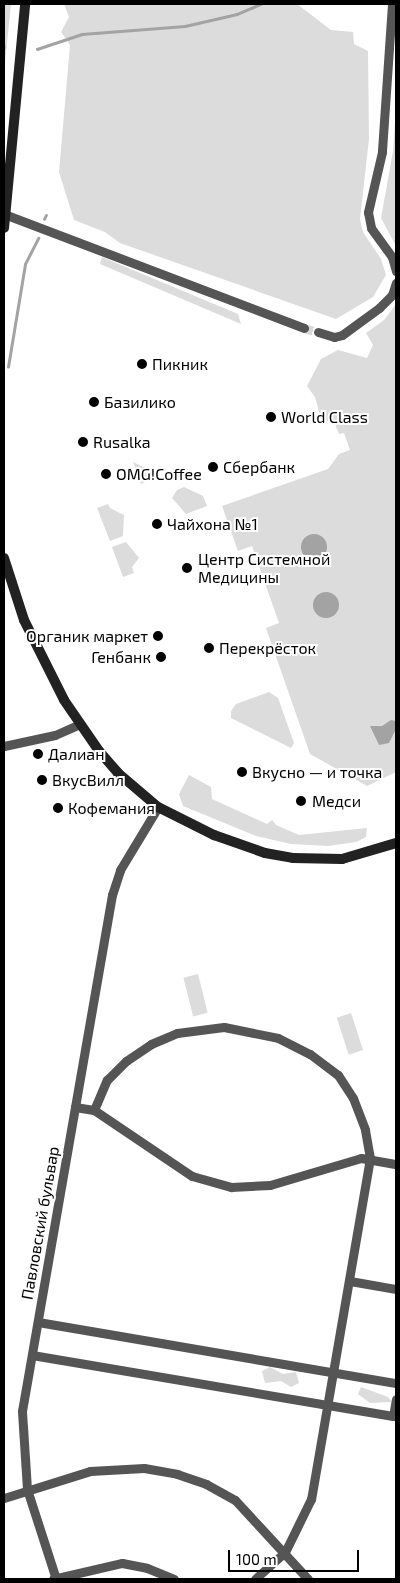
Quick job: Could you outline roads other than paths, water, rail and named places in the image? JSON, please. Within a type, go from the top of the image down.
[{"type":"main road","points":[[4,228],[25,4]]},
{"type":"main road","points":[[4,558],[34,643],[80,724],[118,773],[158,807],[214,835],[266,853],[293,858],[342,858],[396,843]]},
{"type":"street","points":[[392,4],[382,152],[368,212],[371,228],[392,258],[396,271]]},
{"type":"street","points":[[4,214],[304,328]]},
{"type":"street","points":[[318,332],[334,337],[342,335],[379,308],[392,295],[396,283]]},
{"type":"street","points":[[4,746],[55,735],[80,724]]},
{"type":"street","name":"Павловский бульвар","points":[[55,1579],[27,1490],[21,1423],[110,901],[120,870],[158,807]]},
{"type":"street","points":[[94,1110],[107,1080],[126,1060],[151,1044],[178,1032],[224,1027],[278,1038],[310,1054],[338,1075],[353,1098],[365,1130],[370,1158],[311,1499],[285,1552],[254,1579]]},
{"type":"street","points":[[75,1107],[94,1110],[192,1176],[231,1187],[270,1185],[361,1158],[370,1158],[396,1164]]},
{"type":"street","points":[[350,1281],[396,1290]]},
{"type":"street","points":[[38,1322],[396,1383]]},
{"type":"street","points":[[32,1356],[393,1416],[396,1399]]},
{"type":"street","points":[[4,1498],[90,1471],[114,1468],[144,1468],[177,1474],[206,1484],[235,1500],[308,1579]]},
{"type":"street","points":[[55,1579],[122,1563],[147,1568],[174,1579]]},
{"type":"waterway","points":[[37,49],[82,34],[185,26],[237,14],[261,4]]},
{"type":"waterway","points":[[44,219],[46,215]]},
{"type":"waterway","points":[[8,367],[25,264],[38,238]]},
{"type":"tunnel","points":[[304,328],[318,332]]},
{"type":"place","name":"Пикник","points":[[142,364]]},
{"type":"place","name":"Базилико","points":[[94,402]]},
{"type":"place","name":"World Class","points":[[271,417]]},
{"type":"place","name":"Rusalka","points":[[83,442]]},
{"type":"place","name":"Сбербанк","points":[[213,467]]},
{"type":"place","name":"OMG!Coffee","points":[[106,474]]},
{"type":"place","name":"Чайхона №1","points":[[157,524]]},
{"type":"place","name":"Центр Системной Медицины","points":[[187,568]]},
{"type":"place","name":"Органик маркет","points":[[158,636]]},
{"type":"place","name":"Перекрёсток","points":[[209,648]]},
{"type":"place","name":"Генбанк","points":[[161,657]]},
{"type":"place","name":"Далиан","points":[[38,754]]},
{"type":"place","name":"Вкусно — и точка","points":[[242,772]]},
{"type":"place","name":"ВкусВилл","points":[[42,780]]},
{"type":"place","name":"Медси","points":[[301,801]]},
{"type":"place","name":"Кофемания","points":[[58,808]]}]
